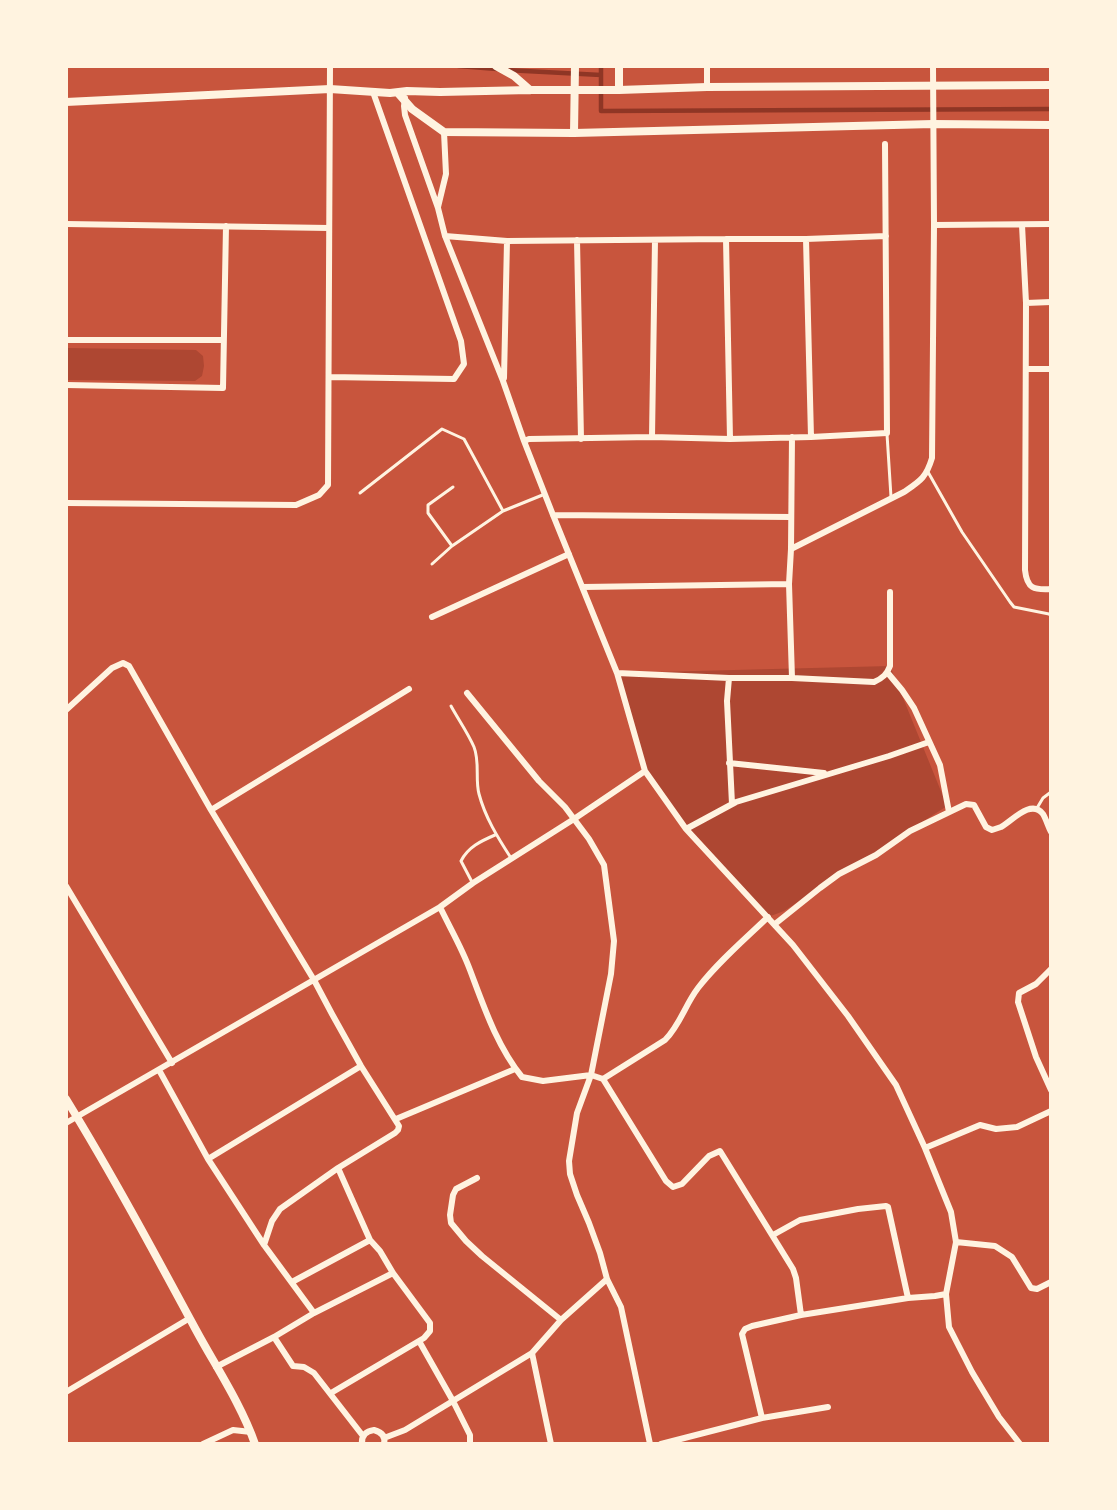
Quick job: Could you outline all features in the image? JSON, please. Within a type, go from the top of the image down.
[{"type":"street","points":[[66,503],[296,505],[319,495],[328,485],[330,66]]},
{"type":"street","points":[[615,90],[619,66]]},
{"type":"street","points":[[707,66],[707,87]]},
{"type":"street","points":[[791,549],[892,498],[919,482],[928,472],[932,458],[933,66]]},
{"type":"street","points":[[498,67],[514,76],[530,90]]},
{"type":"street","points":[[574,133],[578,90],[575,71]]},
{"type":"street","points":[[66,102],[330,89],[398,93],[407,91],[707,87],[1051,85]]},
{"type":"street","points":[[407,91],[405,115],[438,208],[445,236],[617,673],[645,771],[686,829],[775,924],[848,1016],[896,1085],[926,1148],[951,1212],[956,1242],[946,1294],[949,1327],[999,1417],[1020,1444]]},
{"type":"street","points":[[329,377],[454,379],[464,364],[461,341],[373,92]]},
{"type":"street","points":[[398,93],[405,102],[444,132],[574,133],[933,122],[1051,125]]},
{"type":"street","points":[[438,208],[446,174],[444,132]]},
{"type":"street","points":[[524,441],[529,439],[652,437],[730,439],[887,433],[885,144]]},
{"type":"street","points":[[66,224],[329,228]]},
{"type":"street","points":[[934,225],[1051,224]]},
{"type":"street","points":[[1022,225],[1026,303],[1025,570],[1028,584],[1035,589],[1051,589]]},
{"type":"street","points":[[66,385],[222,388],[225,226]]},
{"type":"street","points":[[445,236],[507,241],[806,239],[886,236]]},
{"type":"street","points":[[726,239],[730,439]]},
{"type":"street","points":[[806,239],[811,437]]},
{"type":"street","points":[[577,240],[581,439]]},
{"type":"street","points":[[652,437],[655,240]]},
{"type":"street","points":[[503,381],[507,241]]},
{"type":"street","points":[[1026,303],[1051,302]]},
{"type":"street","points":[[66,340],[223,340]]},
{"type":"street","points":[[1026,369],[1051,369]]},
{"type":"street","points":[[792,437],[789,584],[792,678]]},
{"type":"street","points":[[553,515],[791,517]]},
{"type":"street","points":[[432,617],[569,554]]},
{"type":"street","points":[[583,587],[789,584]]},
{"type":"street","points":[[617,673],[874,682],[882,678],[890,666],[891,592]]},
{"type":"street","points":[[66,710],[112,668],[123,663],[129,666],[211,810],[314,980],[361,1066],[399,1126],[398,1130],[338,1168],[280,1209],[272,1221],[264,1245]]},
{"type":"street","points":[[887,672],[914,708],[940,765],[949,812]]},
{"type":"street","points":[[729,678],[727,701],[732,804]]},
{"type":"street","points":[[211,810],[409,689]]},
{"type":"street","points":[[467,693],[538,781],[574,819],[604,865],[614,941],[611,974],[591,1075],[577,1113],[569,1161],[570,1174],[600,1253],[607,1279],[621,1307],[650,1444]]},
{"type":"street","points":[[686,829],[732,804],[929,742]]},
{"type":"street","points":[[729,763],[829,774]]},
{"type":"street","points":[[66,1123],[440,907],[645,771]]},
{"type":"street","points":[[775,924],[839,874],[876,855],[910,831],[966,804],[974,805],[986,826],[992,830],[1002,826],[1015,815],[1032,808],[1037,809],[1042,813],[1051,832]]},
{"type":"street","points":[[66,886],[172,1062]]},
{"type":"street","points":[[440,907],[470,969],[497,1038],[522,1077],[543,1080],[591,1075],[603,1079],[666,1181],[673,1187],[682,1185],[709,1156],[720,1151],[792,1269],[796,1278],[801,1316]]},
{"type":"street","points":[[603,1079],[665,1040],[677,1026],[692,997],[710,972],[768,917]]},
{"type":"street","points":[[1051,969],[1036,984],[1019,993],[1018,1002],[1036,1057],[1051,1090]]},
{"type":"street","points":[[208,1159],[361,1066]]},
{"type":"street","points":[[396,1119],[516,1069]]},
{"type":"street","points":[[159,1070],[208,1159],[264,1245],[314,1313]]},
{"type":"street","points":[[66,1099],[131,1208],[251,1432],[255,1444]]},
{"type":"street","points":[[926,1148],[980,1125],[996,1129],[1017,1126],[1051,1112]]},
{"type":"street","points":[[331,1393],[424,1338],[430,1331],[430,1323],[370,1239],[338,1168]]},
{"type":"street","points":[[477,1178],[456,1189],[450,1215],[451,1223],[466,1242],[561,1320]]},
{"type":"street","points":[[772,1235],[800,1221],[858,1209],[886,1206],[908,1298]]},
{"type":"street","points":[[292,1282],[370,1239]]},
{"type":"street","points":[[956,1242],[995,1246],[1012,1257],[1031,1288],[1037,1289],[1051,1282]]},
{"type":"street","points":[[216,1366],[393,1273]]},
{"type":"street","points":[[362,1444],[363,1436],[370,1430],[378,1431],[384,1441],[532,1353],[561,1320],[607,1279]]},
{"type":"street","points":[[762,1418],[742,1334],[745,1329],[801,1316],[946,1294]]},
{"type":"street","points":[[66,1392],[190,1318]]},
{"type":"street","points":[[274,1337],[293,1366],[315,1373],[363,1436]]},
{"type":"street","points":[[419,1341],[470,1435],[470,1444]]},
{"type":"street","points":[[532,1353],[551,1444]]},
{"type":"street","points":[[661,1444],[762,1418],[828,1407]]},
{"type":"street","points":[[202,1444],[233,1430],[251,1432]]},
{"type":"lane","points":[[360,493],[442,429],[464,439],[503,511]]},
{"type":"lane","points":[[887,433],[892,498]]},
{"type":"lane","points":[[928,472],[962,531],[1014,607],[1051,616]]},
{"type":"lane","points":[[452,546],[428,513],[428,505],[453,488]]},
{"type":"lane","points":[[432,564],[452,546],[503,511],[545,494]]},
{"type":"lane","points":[[451,706],[475,748],[479,794],[495,835],[512,860]]},
{"type":"lane","points":[[1037,809],[1043,798],[1051,792]]},
{"type":"lane","points":[[473,883],[461,861],[471,847],[495,835]]},
{"type":"shaded area","points":[[66,348],[196,350],[203,356],[204,366],[202,376],[195,381],[66,380]]},
{"type":"shaded area","points":[[890,666],[947,806],[784,911],[768,917],[686,829],[645,771],[617,673]]},
{"type":"waterway","points":[[458,66],[497,69]]},
{"type":"waterway","points":[[601,66],[601,111],[1051,109]]},
{"type":"waterway","points":[[506,70],[601,75]]}]
